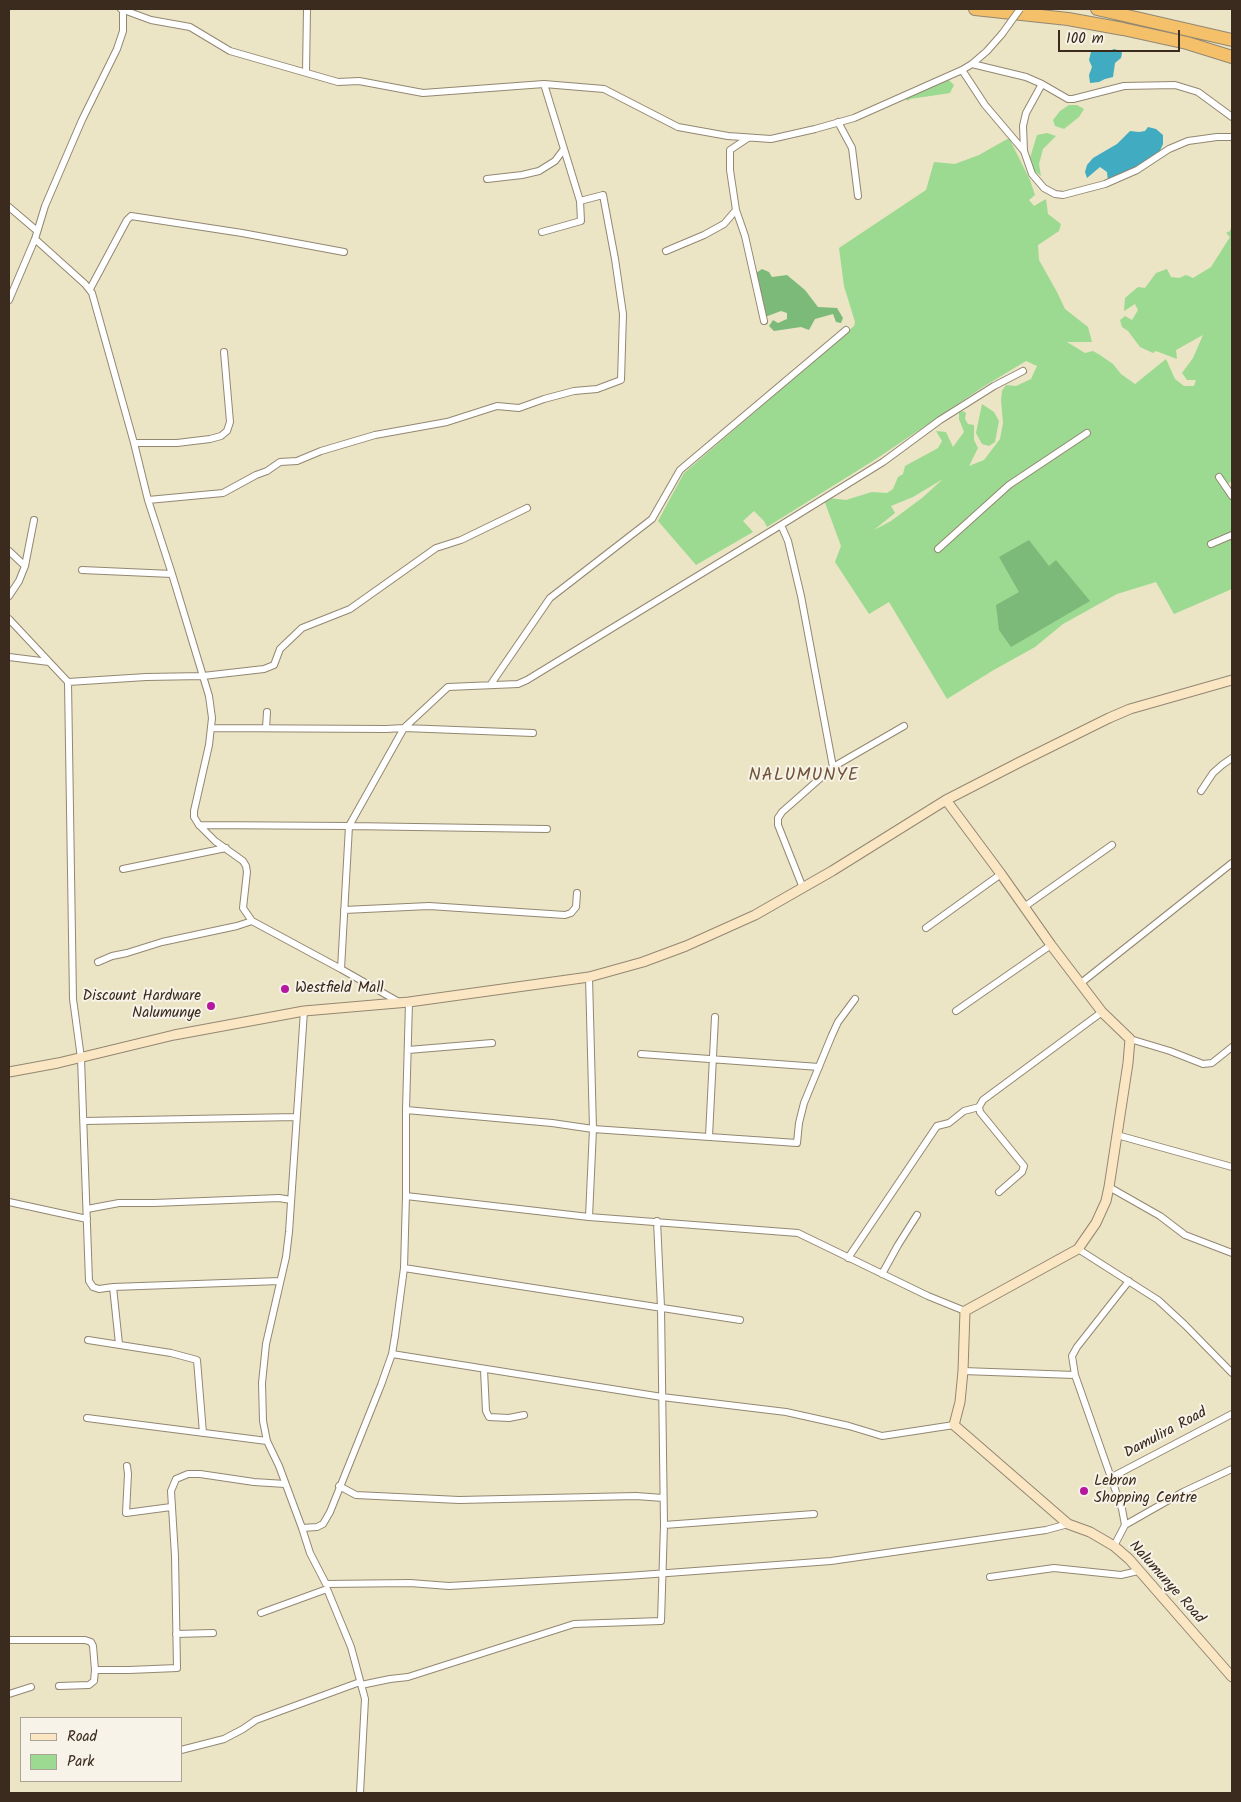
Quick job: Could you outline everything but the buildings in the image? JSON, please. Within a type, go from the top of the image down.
[{"type":"highway","points":[[974,9],[1068,19],[1187,43],[1232,57]]},
{"type":"highway","points":[[1097,9],[1232,40]]},
{"type":"street","points":[[306,72],[307,9]]},
{"type":"street","points":[[9,300],[35,239],[36,230],[45,206],[82,120],[117,49],[123,31],[122,10],[151,20],[190,27],[230,51],[338,82],[359,81],[423,93],[544,84],[604,89],[678,127],[748,138],[771,139],[854,118],[962,70],[987,51],[1020,9]]},
{"type":"street","points":[[972,64],[1026,78],[1042,84],[1068,99],[1124,86],[1175,84],[1198,92],[1232,117]]},
{"type":"street","points":[[962,70],[985,105],[1024,151]]},
{"type":"street","points":[[542,232],[581,221],[580,201],[544,84]]},
{"type":"street","points":[[1042,84],[1024,118],[1024,151],[1032,174],[1044,188],[1055,194],[1063,195],[1118,179],[1137,170],[1169,149],[1188,141],[1217,137],[1232,138]]},
{"type":"street","points":[[838,122],[852,148],[858,196]]},
{"type":"street","points":[[748,138],[730,150],[730,170],[736,210],[745,236],[764,321]]},
{"type":"street","points":[[487,179],[540,171],[555,161],[564,149]]},
{"type":"street","points":[[148,500],[223,494],[280,462],[297,461],[321,451],[375,435],[447,422],[497,406],[519,408],[574,391],[597,389],[621,380],[623,314],[603,196],[580,201]]},
{"type":"street","points":[[9,207],[36,230]]},
{"type":"street","points":[[666,251],[704,235],[724,224],[736,210]]},
{"type":"street","points":[[90,289],[127,220],[131,216],[242,233],[344,252]]},
{"type":"street","points":[[35,239],[90,289],[134,443],[148,500],[172,574],[211,708],[211,728],[194,817],[199,826],[215,841],[243,860],[247,872],[243,908],[252,921],[404,1002]]},
{"type":"street","points":[[491,684],[550,598],[652,519],[680,470],[846,330]]},
{"type":"street","points":[[134,443],[210,439],[221,436],[227,431],[230,422],[224,352]]},
{"type":"street","points":[[341,968],[348,826],[404,728],[448,687],[518,684],[527,680],[883,462],[940,420],[1001,382],[1023,371]]},
{"type":"street","points":[[938,549],[1009,484],[1087,433]]},
{"type":"street","points":[[1219,477],[1232,496]]},
{"type":"street","points":[[68,682],[146,677],[202,676],[264,669],[274,665],[280,649],[302,628],[350,609],[436,548],[461,540],[527,508]]},
{"type":"street","points":[[9,596],[25,566],[34,520]]},
{"type":"street","points":[[781,525],[788,541],[801,596],[833,767]]},
{"type":"street","points":[[1211,544],[1232,536]]},
{"type":"street","points":[[9,551],[25,566]]},
{"type":"street","points":[[82,570],[172,574]]},
{"type":"street","points":[[9,619],[68,682],[73,999],[81,1058],[89,1282],[99,1290],[280,1281]]},
{"type":"street","points":[[9,657],[49,662]]},
{"type":"street","points":[[9,1072],[81,1058],[174,1035],[304,1011],[404,1002],[589,977],[643,962],[686,946],[755,915],[803,888],[946,800],[1130,709],[1232,680]]},
{"type":"street","points":[[266,728],[267,712]]},
{"type":"street","points":[[803,888],[778,824],[778,818],[782,812],[833,767],[904,726]]},
{"type":"street","points":[[211,728],[404,728],[533,733]]},
{"type":"street","points":[[1201,791],[1213,773],[1232,758]]},
{"type":"street","points":[[946,800],[1102,1012],[1130,1039],[1170,1051],[1203,1064],[1212,1063],[1232,1047]]},
{"type":"street","points":[[199,826],[547,829]]},
{"type":"street","points":[[1024,907],[1112,845]]},
{"type":"street","points":[[123,869],[226,848]]},
{"type":"street","points":[[1081,982],[1232,863]]},
{"type":"street","points":[[926,928],[1000,874]]},
{"type":"street","points":[[344,910],[429,906],[565,915],[571,913],[576,906],[577,893]]},
{"type":"street","points":[[98,962],[112,956],[162,942],[252,921]]},
{"type":"street","points":[[956,1011],[1051,945]]},
{"type":"street","points":[[589,977],[593,1129],[589,1217]]},
{"type":"street","points":[[406,1110],[552,1123],[593,1129],[797,1143],[802,1111],[819,1067],[838,1022],[855,999]]},
{"type":"street","points":[[302,1528],[317,1528],[323,1524],[362,1434],[392,1354],[404,1268],[408,1050],[404,1002]]},
{"type":"street","points":[[304,1011],[288,1244],[266,1344],[262,1383],[263,1421],[267,1441],[310,1553],[326,1584],[410,1583],[448,1586],[627,1576],[831,1561],[1046,1530],[1068,1524]]},
{"type":"street","points":[[999,1192],[1022,1172],[1024,1166],[980,1112],[979,1107],[983,1100],[1102,1012]]},
{"type":"street","points":[[709,1136],[715,1017]]},
{"type":"street","points":[[965,1311],[1078,1249],[1096,1223],[1106,1202],[1109,1187],[1130,1039]]},
{"type":"street","points":[[408,1050],[492,1043]]},
{"type":"street","points":[[641,1054],[819,1067]]},
{"type":"street","points":[[848,1258],[937,1126],[949,1123],[964,1111],[979,1107]]},
{"type":"street","points":[[84,1121],[296,1117]]},
{"type":"street","points":[[1117,1135],[1232,1167]]},
{"type":"street","points":[[1109,1187],[1160,1216],[1185,1235],[1232,1253]]},
{"type":"street","points":[[406,1196],[589,1217],[798,1233],[928,1296],[965,1311]]},
{"type":"street","points":[[87,1209],[119,1203],[280,1198],[291,1200]]},
{"type":"street","points":[[9,1202],[87,1219]]},
{"type":"street","points":[[882,1274],[917,1215]]},
{"type":"street","points":[[182,1750],[224,1739],[244,1729],[256,1720],[361,1684],[408,1677],[574,1624],[661,1621],[664,1525],[661,1307],[657,1221]]},
{"type":"street","points":[[1078,1249],[1158,1300],[1232,1373]]},
{"type":"street","points":[[404,1268],[740,1320]]},
{"type":"street","points":[[1125,1525],[1112,1477],[1072,1361],[1074,1352],[1129,1281]]},
{"type":"street","points":[[113,1288],[120,1344]]},
{"type":"street","points":[[392,1354],[662,1397],[786,1412],[849,1426],[882,1436],[954,1425],[960,1402],[964,1371],[965,1311]]},
{"type":"street","points":[[88,1340],[171,1353],[197,1360],[203,1433]]},
{"type":"street","points":[[484,1370],[486,1411],[489,1418],[509,1418],[524,1415]]},
{"type":"street","points":[[964,1371],[1075,1374]]},
{"type":"street","name":"Damulira Road","points":[[1112,1477],[1232,1414]]},
{"type":"street","points":[[87,1418],[267,1441]]},
{"type":"street","name":"Nalumunye Road","points":[[954,1425],[1068,1524],[1090,1532],[1114,1546],[1232,1678]]},
{"type":"street","points":[[127,1466],[126,1513],[171,1507]]},
{"type":"street","points":[[1114,1546],[1125,1525],[1183,1492],[1232,1469]]},
{"type":"street","points":[[95,1670],[178,1668],[174,1537],[171,1507],[171,1491],[174,1482],[188,1474],[214,1475],[254,1482],[285,1484]]},
{"type":"street","points":[[339,1486],[356,1494],[459,1500],[636,1496],[663,1498]]},
{"type":"street","points":[[664,1525],[814,1514]]},
{"type":"street","points":[[990,1577],[1054,1568],[1121,1575],[1138,1571]]},
{"type":"street","points":[[261,1613],[327,1589],[351,1647],[365,1699],[360,1793]]},
{"type":"street","points":[[176,1634],[213,1633]]},
{"type":"street","points":[[9,1640],[85,1640],[91,1642],[95,1670],[94,1681],[89,1685],[59,1686]]},
{"type":"street","points":[[9,1694],[31,1687]]},
{"type":"green space","points":[[948,79],[954,85],[950,93],[910,99],[908,101],[904,97]]},
{"type":"green space","points":[[1069,105],[1077,105],[1084,109],[1079,117],[1064,129],[1055,126],[1053,120],[1060,111]]},
{"type":"green space","points":[[1047,133],[1056,136],[1043,149],[1039,164],[1041,176],[1032,169],[1030,158],[1037,135]]},
{"type":"green space","points":[[1009,138],[1030,180],[1035,195],[1029,200],[1034,206],[1046,199],[1048,214],[1061,224],[1059,231],[1038,245],[1039,260],[1065,309],[1088,327],[1092,342],[1067,342],[1085,353],[1093,351],[1100,355],[1135,384],[1166,359],[1175,379],[1184,386],[1194,386],[1196,380],[1187,380],[1182,373],[1193,358],[1203,335],[1176,350],[1177,359],[1156,351],[1153,353],[1140,347],[1128,331],[1122,327],[1120,320],[1125,316],[1132,320],[1138,310],[1135,304],[1124,311],[1125,298],[1138,287],[1145,288],[1156,273],[1167,269],[1171,277],[1179,278],[1186,275],[1193,278],[1211,267],[1230,237],[1226,233],[1230,231],[1232,224],[1232,481],[1225,486],[1232,502],[1232,589],[1174,614],[1156,582],[1117,594],[1063,624],[1035,647],[947,699],[889,602],[869,614],[835,562],[841,546],[824,500],[829,498],[846,500],[872,492],[887,493],[893,489],[898,477],[903,474],[905,466],[938,448],[942,441],[936,431],[946,432],[953,447],[964,432],[959,419],[959,413],[963,411],[966,413],[965,419],[968,424],[974,425],[974,440],[978,448],[969,466],[984,460],[1000,439],[1003,423],[1002,391],[1006,385],[1016,386],[1031,379],[1037,366],[1026,361],[983,387],[876,459],[767,527],[754,511],[743,521],[753,532],[696,565],[658,521],[684,473],[854,326],[855,322],[844,286],[839,248],[926,190],[934,162],[955,164],[979,155]],"holes":[[[943,479],[922,498],[891,521],[874,530],[895,513],[891,506],[913,497]]]},
{"type":"green space","points":[[762,269],[769,272],[772,277],[787,275],[805,290],[818,307],[837,308],[843,318],[841,323],[836,322],[833,314],[815,319],[809,330],[801,327],[774,331],[769,326],[773,320],[778,323],[787,319],[787,313],[781,311],[765,317],[756,273]]},
{"type":"green space","points":[[982,404],[994,412],[999,421],[995,442],[989,446],[982,444],[976,433]]},
{"type":"green space","points":[[1029,540],[1049,566],[1056,560],[1090,601],[1011,647],[999,630],[996,605],[1019,592],[999,557]]},
{"type":"water","points":[[1114,49],[1122,53],[1121,58],[1115,63],[1113,77],[1090,83],[1089,75],[1092,67],[1089,60],[1091,52],[1107,52]]},
{"type":"water","points":[[1148,127],[1156,129],[1163,135],[1163,144],[1159,153],[1137,169],[1108,181],[1107,172],[1100,167],[1087,178],[1085,172],[1087,165],[1093,158],[1117,144],[1130,131],[1145,131]]},
{"type":"place","name":"Westfield Mall","points":[[285,989]]},
{"type":"place","name":"Discount Hardware Nalumunye","points":[[211,1006]]},
{"type":"place","name":"Lebron Shopping Centre","points":[[1084,1491]]},
{"type":"district","name":"NALUMUNYE","points":[[804,777]]}]
